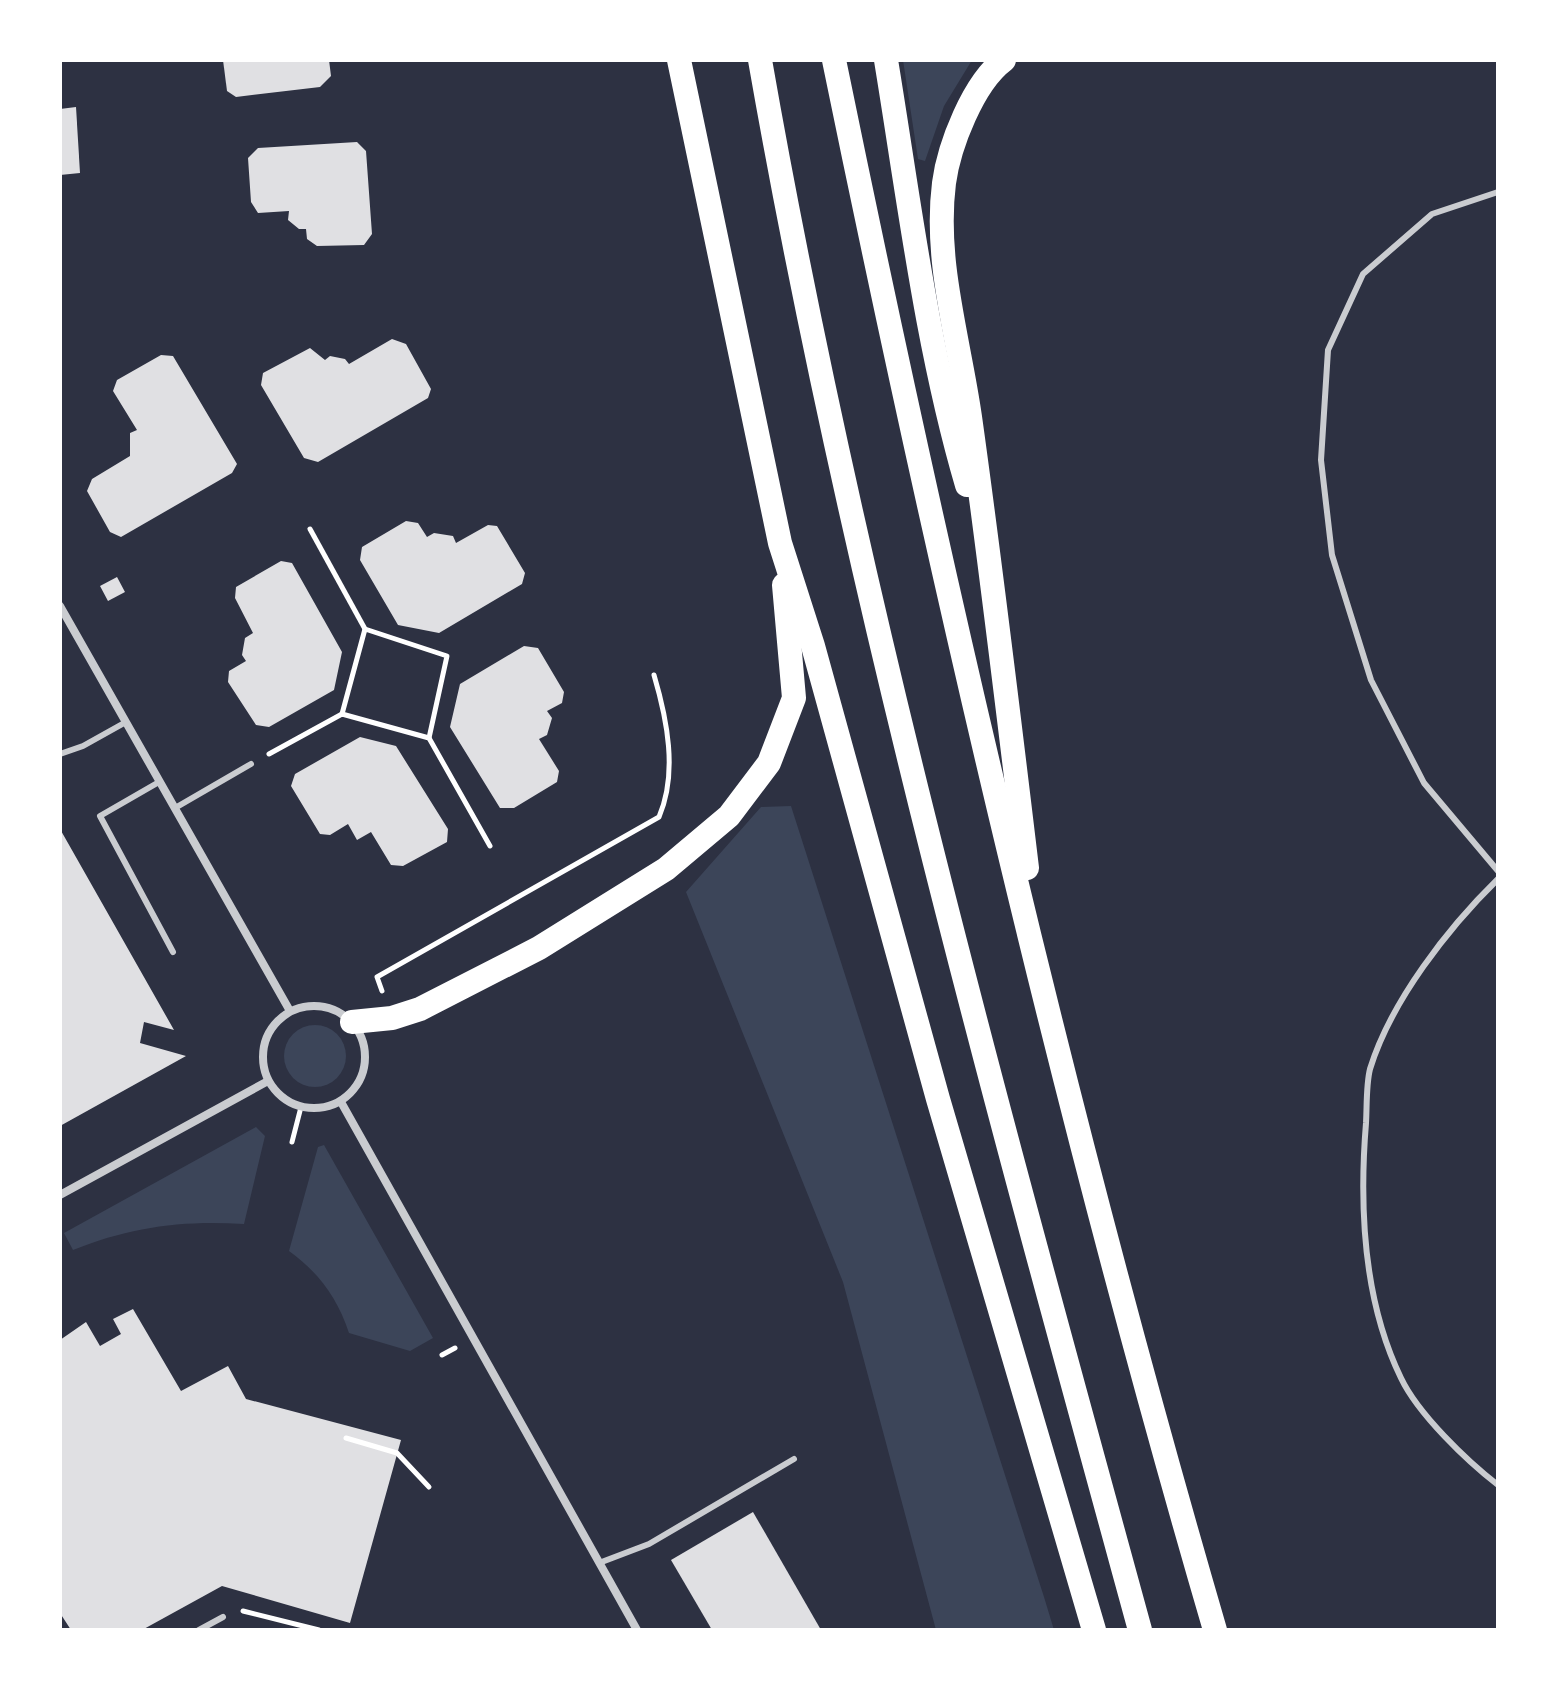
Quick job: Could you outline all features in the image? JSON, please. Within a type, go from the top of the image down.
[{"type":"highway","points":[[679,60],[780,543],[813,646],[938,1099],[1094,1630]]},
{"type":"highway","points":[[760,60],[835,433],[907,754],[989,1078],[1140,1630]]},
{"type":"highway","points":[[834,60],[879,280],[1043,997],[1215,1630]]},
{"type":"highway","points":[[886,60],[917,251],[956,448],[990,561]]},
{"type":"highway","points":[[1004,60],[995,66],[962,118],[944,181],[941,253],[963,366],[990,561],[1043,997]]},
{"type":"highway","points":[[352,1022],[392,1018],[420,1009],[539,948],[666,869],[729,816],[769,763],[794,698],[780,543]]},
{"type":"street","points":[[60,606],[290,1011]]},
{"type":"street","points":[[322,1006],[352,1022],[360,1034],[366,1064],[353,1092],[341,1102],[314,1109],[301,1107],[276,1092],[268,1081],[263,1049],[268,1034],[290,1011],[322,1006]]},
{"type":"street","points":[[60,1195],[268,1081]]},
{"type":"street","points":[[341,1102],[637,1630]]},
{"type":"lane","points":[[1498,192],[1432,214],[1363,274],[1328,350],[1321,460],[1332,555],[1371,680],[1424,783],[1498,871]]},
{"type":"lane","points":[[60,754],[83,746],[126,722]]},
{"type":"lane","points":[[175,808],[251,764]]},
{"type":"lane","points":[[159,782],[100,816],[173,952]]},
{"type":"lane","points":[[1498,879],[1470,907],[1404,996],[1370,1070],[1361,1184],[1371,1290],[1401,1380],[1461,1455],[1498,1485]]},
{"type":"lane","points":[[599,1563],[649,1544],[794,1459]]},
{"type":"lane","points":[[199,1630],[223,1617]]},
{"type":"path","points":[[310,529],[365,629],[447,656],[429,738],[490,846]]},
{"type":"path","points":[[342,714],[365,629]]},
{"type":"path","points":[[392,1018],[377,977],[659,817],[667,800],[668,725],[654,675]]},
{"type":"path","points":[[251,764],[342,714],[429,738]]},
{"type":"path","points":[[292,1142],[301,1107]]},
{"type":"path","points":[[346,1438],[397,1453],[429,1487]]},
{"type":"path","points":[[233,1608],[319,1630]]},
{"type":"shaded area","points":[[903,60],[972,60],[944,106],[925,161],[918,159]]},
{"type":"shaded area","points":[[791,806],[1054,1630],[936,1630],[843,1282],[686,892],[761,807]]},
{"type":"shaded area","points":[[315,1025],[327,1027],[337,1034],[344,1044],[344,1068],[337,1078],[327,1085],[315,1087],[303,1085],[293,1078],[286,1068],[284,1056],[286,1044],[293,1034],[303,1027]]},
{"type":"shaded area","points":[[256,1127],[265,1136],[244,1224],[199,1223],[157,1227],[115,1236],[73,1250],[64,1233]]},
{"type":"shaded area","points":[[324,1145],[433,1338],[410,1351],[349,1333],[326,1287],[289,1251],[318,1147]]},
{"type":"building","points":[[223,60],[329,60],[331,76],[320,87],[236,97],[227,91]]},
{"type":"building","points":[[76,107],[80,173],[60,175],[60,109]]},
{"type":"building","points":[[357,142],[366,151],[372,234],[364,245],[317,246],[307,239],[306,229],[299,229],[288,220],[289,211],[258,213],[251,202],[248,158],[258,148]]},
{"type":"building","points":[[392,339],[406,344],[431,389],[428,398],[318,462],[304,458],[261,385],[263,373],[310,348],[325,360],[330,356],[345,359],[349,364]]},
{"type":"building","points":[[161,355],[173,356],[237,464],[232,473],[121,537],[110,532],[87,491],[92,479],[130,456],[130,433],[137,430],[113,391],[117,380]]},
{"type":"building","points":[[406,521],[418,523],[427,537],[434,533],[453,536],[456,543],[488,525],[497,526],[525,573],[522,584],[439,633],[398,625],[360,560],[362,547]]},
{"type":"building","points":[[281,561],[292,563],[342,652],[334,690],[269,727],[256,725],[228,682],[229,671],[246,661],[242,655],[245,638],[253,633],[235,598],[236,587]]},
{"type":"building","points":[[117,577],[125,592],[108,601],[100,586]]},
{"type":"building","points":[[524,646],[538,648],[564,692],[562,703],[547,711],[552,718],[547,735],[539,739],[559,771],[557,782],[514,808],[500,808],[450,727],[460,684]]},
{"type":"building","points":[[360,737],[396,746],[448,829],[447,842],[403,866],[391,865],[371,832],[357,840],[348,824],[330,835],[320,834],[291,786],[295,774]]},
{"type":"building","points":[[60,829],[174,1030],[144,1022],[140,1043],[186,1056],[60,1126]]},
{"type":"building","points":[[133,1309],[181,1391],[228,1366],[246,1399],[401,1440],[350,1623],[222,1586],[142,1630],[71,1630],[60,1613],[60,1340],[86,1322],[100,1346],[121,1334],[113,1319]]},
{"type":"building","points":[[753,1512],[821,1630],[712,1630],[671,1560]]}]
